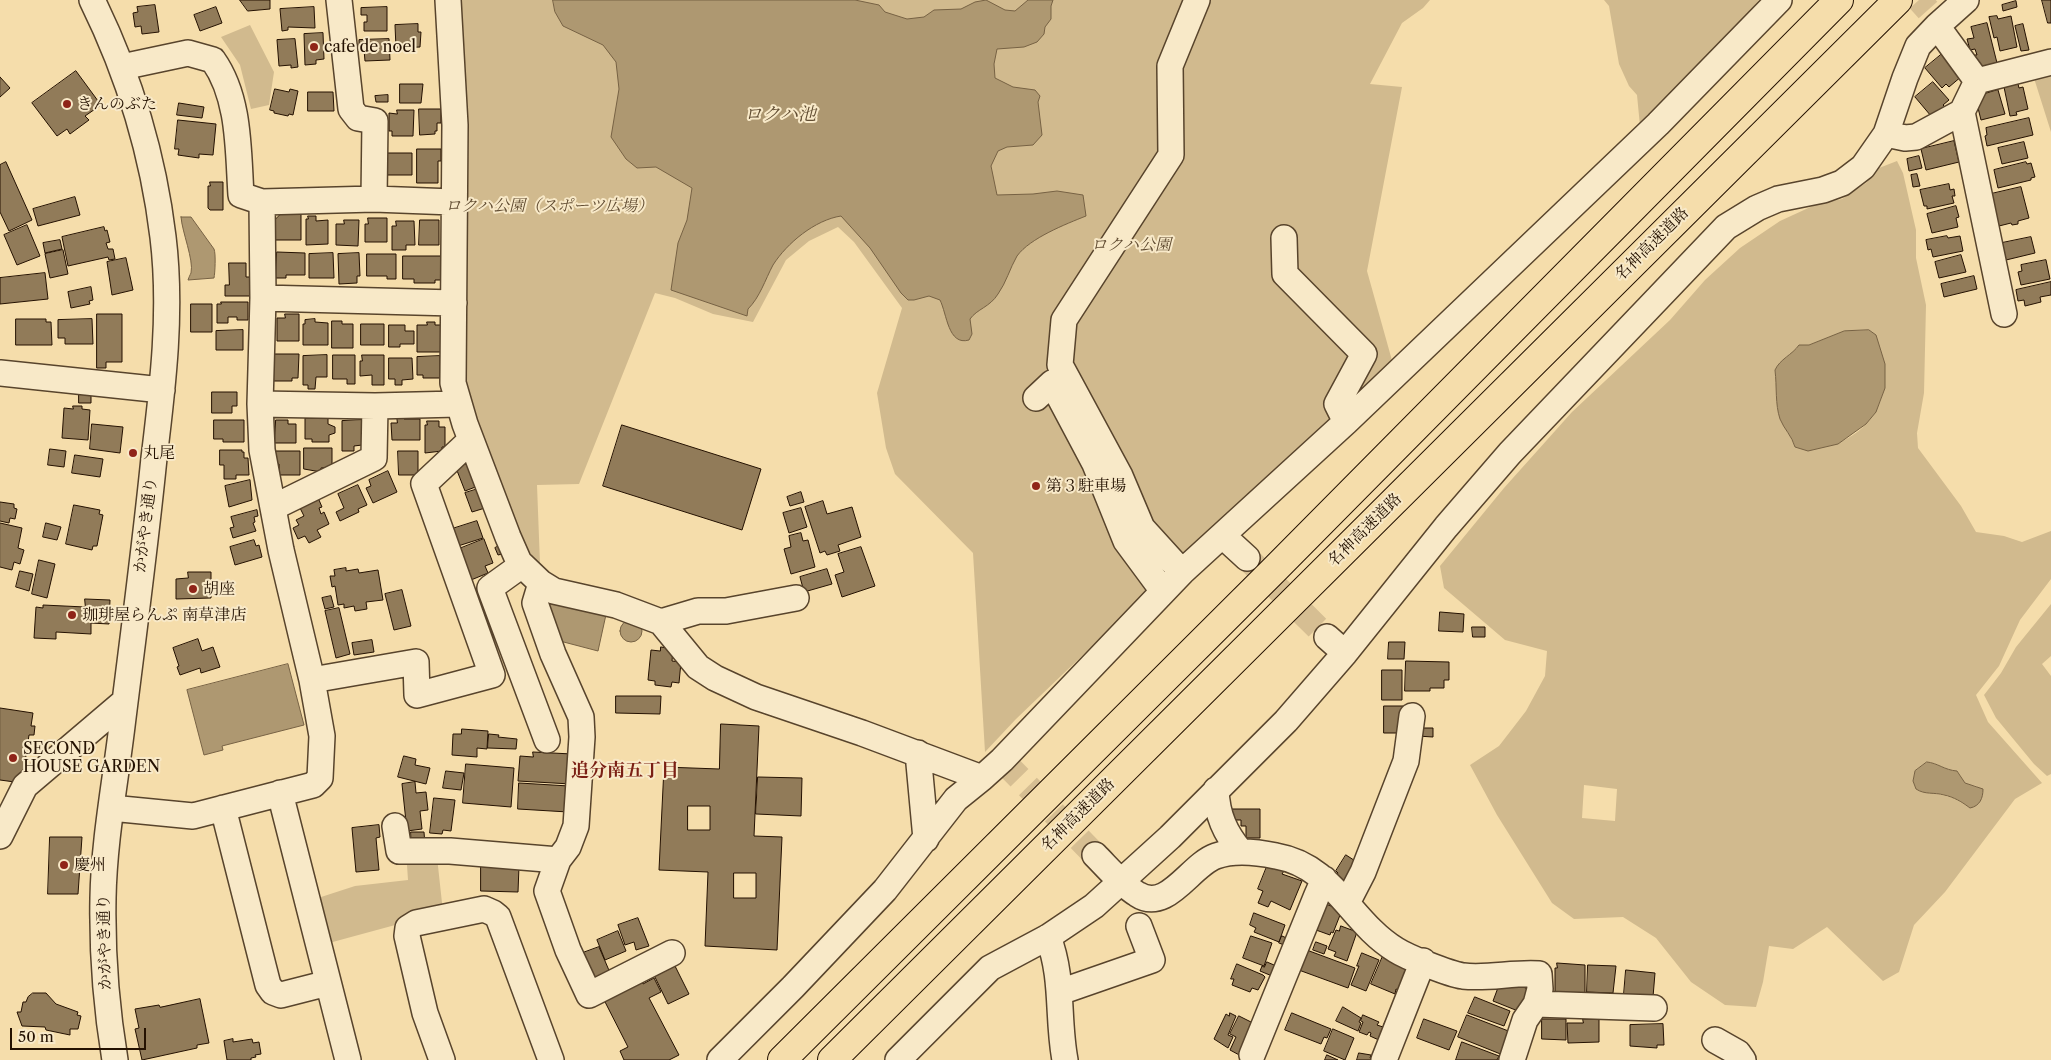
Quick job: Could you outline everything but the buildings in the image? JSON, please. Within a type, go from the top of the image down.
[{"type":"highway","points":[[782,1060],[1280,564],[1840,0]]},
{"type":"highway","name":"名神高速道路","points":[[832,1060],[1898,0]]},
{"type":"street","name":"かがやき通り","points":[[92,0],[110,37],[122,68],[143,132],[164,239],[166,322],[162,390],[111,808],[103,896],[103,954],[115,1060]]},
{"type":"street","points":[[339,0],[351,109],[358,118],[375,121],[374,199]]},
{"type":"street","points":[[448,0],[455,125],[453,383],[458,404],[471,440],[508,537],[522,565],[540,583],[554,591],[616,605],[661,622],[698,667],[715,678],[777,706],[918,753],[982,778]]},
{"type":"street","points":[[1182,572],[1142,528],[1120,476],[1060,365],[1064,320],[1172,156],[1170,66],[1197,0]]},
{"type":"street","points":[[720,1060],[793,987],[878,897],[956,799],[1002,760],[1163,591],[1346,422],[1658,124],[1778,0]]},
{"type":"street","points":[[898,1060],[990,968],[1048,937],[1094,906],[1170,837],[1286,721],[1336,645],[1446,527],[1510,453],[1726,228],[1757,208],[1778,198],[1823,190],[1842,183],[1863,167],[1886,134],[1918,46],[1936,19],[1966,0]]},
{"type":"street","points":[[1936,19],[1977,81]]},
{"type":"street","points":[[122,68],[188,53],[213,60],[222,73],[236,118],[241,195],[262,202],[374,199],[453,202]]},
{"type":"street","points":[[1886,134],[1905,138],[1916,137],[1962,112],[1977,81],[2051,62]]},
{"type":"street","points":[[1962,112],[2004,314]]},
{"type":"street","points":[[111,808],[193,816],[313,785],[320,778],[322,736],[312,680],[281,550],[262,450],[260,404],[264,298],[262,202]]},
{"type":"street","points":[[1284,238],[1284,274],[1364,354],[1337,404],[1346,422]]},
{"type":"street","points":[[264,298],[454,303]]},
{"type":"street","points":[[0,373],[162,390]]},
{"type":"street","points":[[1036,398],[1052,383],[1095,464],[1126,541],[1163,591]]},
{"type":"street","points":[[260,404],[375,406],[458,404]]},
{"type":"street","points":[[274,507],[374,458],[375,406]]},
{"type":"street","points":[[312,680],[416,662],[417,695],[492,675],[424,484],[471,440]]},
{"type":"street","points":[[1223,536],[1247,558]]},
{"type":"street","points":[[522,565],[490,588],[547,740]]},
{"type":"street","points":[[540,583],[535,603],[553,654],[581,717],[582,737],[576,826],[568,847],[558,860],[547,892],[568,950],[589,995],[672,953]]},
{"type":"street","points":[[661,622],[698,612],[726,612],[796,598]]},
{"type":"street","points":[[0,836],[25,786],[125,701]]},
{"type":"street","points":[[1347,903],[1363,872],[1406,761],[1412,716]]},
{"type":"street","points":[[918,753],[926,839]]},
{"type":"street","points":[[1216,790],[1220,821],[1229,838],[1241,852]]},
{"type":"street","points":[[280,793],[348,1060]]},
{"type":"street","points":[[223,808],[268,985],[273,992],[281,995],[328,983]]},
{"type":"street","points":[[395,826],[399,851],[450,851],[558,860]]},
{"type":"street","points":[[1095,855],[1138,895],[1158,899],[1170,893],[1206,860],[1226,853],[1241,852],[1278,856],[1302,863],[1324,879],[1347,903],[1366,927],[1383,942],[1398,951],[1463,976],[1539,974],[1540,989],[1536,1004],[1525,1020],[1512,1060]]},
{"type":"street","points":[[1252,1055],[1324,879]]},
{"type":"street","points":[[442,1060],[425,1013],[407,936],[408,928],[416,923],[484,909],[493,912],[498,917],[551,1060]]},
{"type":"street","points":[[1060,992],[1152,960],[1139,926]]},
{"type":"street","points":[[1048,937],[1056,957],[1065,1060]]},
{"type":"street","points":[[1384,1060],[1423,961]]},
{"type":"street","points":[[1536,1004],[1654,1008]]},
{"type":"street","points":[[1715,1040],[1738,1053],[1743,1060]]},
{"type":"green space","name":"ロクハ公園","points":[[456,0],[1430,0],[1423,8],[1402,23],[1370,84],[1402,87],[1367,271],[1393,364],[1228,516],[1016,719],[985,752],[973,553],[895,474],[886,448],[877,393],[902,308],[854,242],[838,227],[809,241],[786,260],[753,322],[713,314],[675,298],[655,293],[579,484],[537,485],[540,564],[526,548],[462,386]]},
{"type":"green space","points":[[1604,0],[1759,0],[1731,33],[1640,126],[1637,95],[1629,86],[1619,64],[1609,6]]},
{"type":"green space","points":[[250,25],[274,72],[269,105],[251,109],[240,65],[221,37]]},
{"type":"green space","points":[[2051,70],[2051,132],[2033,75]]},
{"type":"green space","points":[[1897,161],[1903,173],[1916,230],[1916,258],[1926,305],[1924,393],[1917,433],[1918,448],[1961,506],[1976,532],[2004,536],[2022,542],[2051,531],[2051,579],[2020,620],[1999,666],[1976,695],[1988,722],[2042,783],[2015,799],[1945,892],[1914,925],[1899,972],[1883,981],[1827,927],[1793,949],[1769,946],[1763,982],[1756,1007],[1725,1005],[1691,982],[1656,938],[1623,917],[1574,919],[1552,903],[1497,815],[1470,765],[1499,746],[1526,711],[1545,676],[1547,651],[1505,640],[1444,588],[1440,566],[1504,488],[1572,412],[1670,320],[1705,280],[1740,248],[1780,221],[1817,204],[1842,199],[1866,183],[1879,168]],"holes":[[[1869,330],[1877,340],[1885,369],[1881,400],[1874,414],[1852,436],[1838,443],[1809,449],[1795,447],[1778,413],[1775,370],[1777,366],[1799,345],[1809,345],[1844,331]],[[1928,762],[1957,771],[1964,782],[1977,786],[1970,808],[1954,798],[1916,789],[1913,781],[1915,771]],[[1584,785],[1617,789],[1615,821],[1582,818]]]},
{"type":"green space","points":[[482,588],[499,637],[486,642],[469,593]]},
{"type":"green space","points":[[2051,604],[2051,656],[2042,664],[2051,676],[2051,774],[2047,776],[2034,764],[1996,718],[1984,695],[2001,673],[2016,647]]},
{"type":"green space","points":[[412,856],[437,857],[443,912],[329,943],[318,898],[355,886],[408,880],[407,865]]},
{"type":"water","name":"ロクハ池","points":[[553,0],[855,0],[879,5],[885,12],[907,19],[924,17],[934,10],[961,9],[975,2],[986,0],[1005,10],[1015,11],[1028,0],[1053,0],[1051,19],[1045,27],[1044,34],[1037,42],[1024,47],[997,49],[994,64],[995,78],[1013,87],[1035,90],[1040,96],[1038,102],[1042,135],[1033,145],[1007,147],[998,151],[991,166],[997,195],[1057,191],[1083,195],[1086,216],[1049,232],[1023,249],[1017,256],[995,298],[970,319],[972,334],[969,340],[962,341],[952,334],[940,300],[929,296],[908,300],[901,293],[870,248],[841,216],[831,218],[812,227],[786,249],[773,265],[759,294],[748,309],[747,316],[671,290],[678,243],[687,220],[692,188],[656,167],[637,168],[626,159],[611,137],[619,89],[616,62],[603,45],[563,26],[555,12]]},
{"type":"water","points":[[181,217],[191,217],[214,249],[214,278],[188,280],[191,273],[191,261]]},
{"type":"water","points":[[1869,330],[1876,335],[1885,364],[1885,388],[1876,412],[1866,424],[1838,444],[1808,451],[1795,447],[1778,413],[1775,370],[1777,366],[1799,345],[1809,345],[1844,331]]},
{"type":"water","points":[[547,602],[607,610],[598,651],[556,640]]},
{"type":"water","points":[[631,620],[641,627],[642,631],[635,641],[631,642],[621,635],[620,631],[627,621]]},
{"type":"water","points":[[288,664],[304,725],[222,746],[223,750],[204,755],[187,690]]},
{"type":"water","points":[[1927,762],[1957,771],[1965,783],[1983,789],[1982,798],[1979,803],[1970,808],[1951,797],[1916,789],[1913,781],[1915,771]]},
{"type":"tunnel","points":[[1919,0],[1928,10]]},
{"type":"tunnel","points":[[1247,558],[1327,637]]},
{"type":"tunnel","points":[[1002,760],[1095,855]]},
{"type":"place","name":"cafe de noel","points":[[314,47]]},
{"type":"place","name":"きんのぶた","points":[[67,104]]},
{"type":"place","name":"丸尾","points":[[133,453]]},
{"type":"place","name":"第３駐車場","points":[[1036,486]]},
{"type":"place","name":"胡座","points":[[193,589]]},
{"type":"place","name":"珈琲屋らんぷ 南草津店","points":[[72,615]]},
{"type":"place","name":"SECOND HOUSE GARDEN","points":[[13,758]]},
{"type":"place","name":"慶州","points":[[64,865]]},
{"type":"district","name":"追分南五丁目","points":[[625,771]]},
{"type":"park label","name":"ロクハ公園（スポーツ広場）","points":[[549,206]]}]
